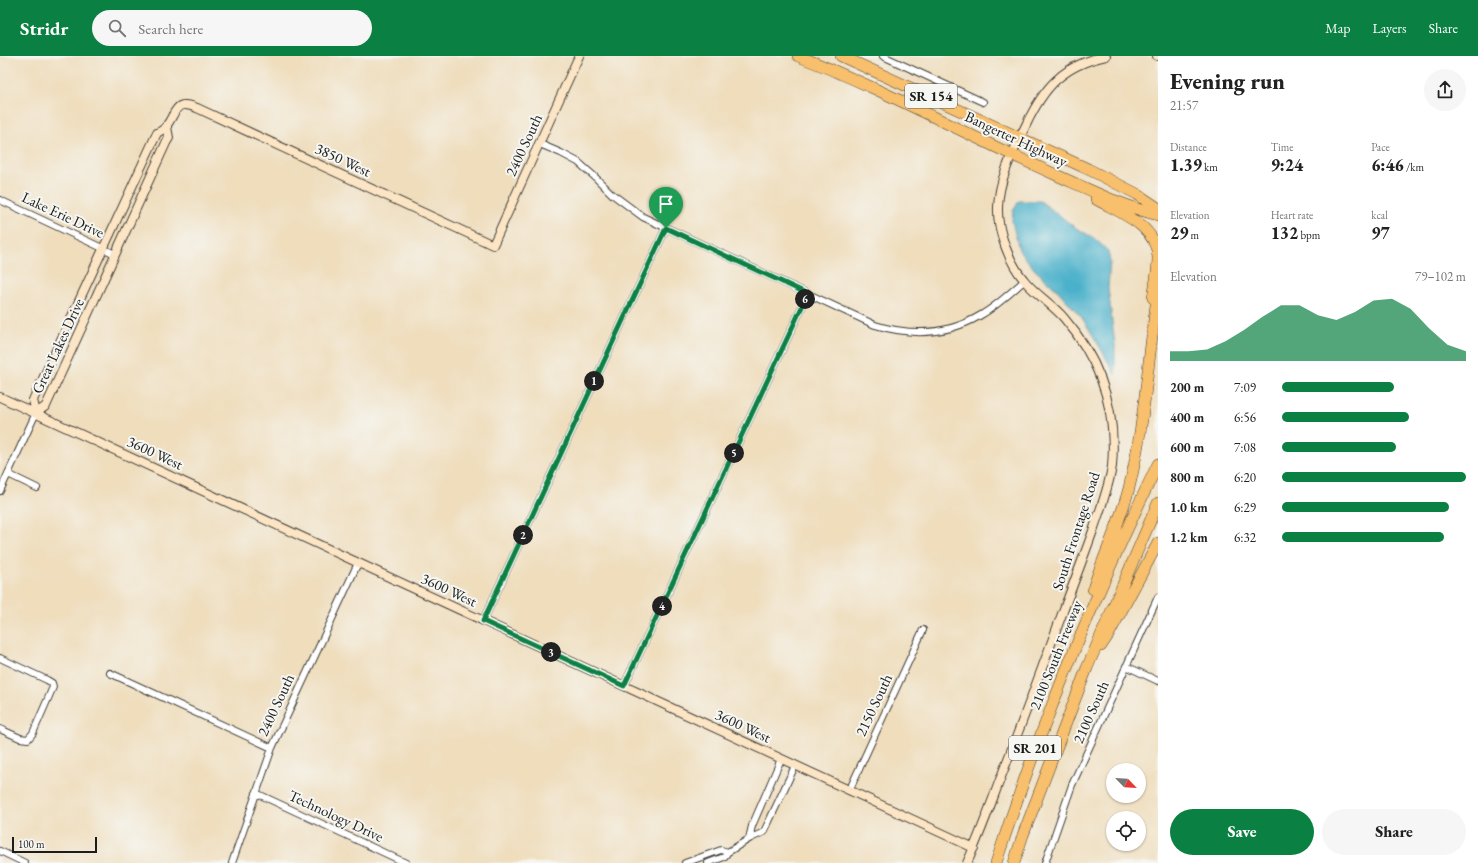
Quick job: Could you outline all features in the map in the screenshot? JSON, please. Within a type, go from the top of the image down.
[{"type":"highway","name":"Bangerter Highway","points":[[798,56],[872,88],[1012,155],[1121,204],[1158,215]]},
{"type":"highway","name":"Bangerter Highway","points":[[841,56],[1098,174],[1145,199],[1158,208]]},
{"type":"highway","points":[[1034,165],[1134,220],[1149,232],[1155,243],[1158,258],[1151,315],[1152,329]]},
{"type":"highway","points":[[1145,199],[1158,202]]},
{"type":"highway","points":[[1079,635],[1098,574],[1116,531],[1129,489],[1136,455],[1158,291]]},
{"type":"highway","name":"2100 South Freeway","points":[[996,863],[1012,810],[1079,635],[1158,464]]},
{"type":"highway","name":"SR 201","points":[[1014,863],[1023,835],[1087,668],[1158,503]]},
{"type":"highway","points":[[1087,668],[1109,634],[1158,543]]},
{"type":"street","name":"2400 South","points":[[493,245],[579,56]]},
{"type":"street","points":[[883,56],[983,102]]},
{"type":"street","name":"South Frontage Road","points":[[967,863],[1081,564],[1107,491],[1111,468],[1113,440],[1111,414],[1105,387],[1094,361],[1078,336],[1062,316],[1024,281],[1012,262],[1003,240],[998,208],[1002,188],[1012,155],[1034,107],[1043,93],[1064,73],[1078,65],[1100,57]]},
{"type":"street","name":"Great Lakes Drive","points":[[167,127],[169,138],[116,254],[46,406],[36,413],[34,400],[157,133],[167,127],[174,112],[181,105]]},
{"type":"street","name":"3850 West","points":[[181,105],[188,105],[197,108],[493,245]]},
{"type":"street","points":[[540,144],[578,162],[595,176],[612,194],[634,212],[808,294],[889,330],[919,333],[949,329],[965,324],[991,309],[1024,281]]},
{"type":"street","name":"Lake Erie Drive","points":[[0,200],[116,254]]},
{"type":"street","points":[[483,621],[666,228]]},
{"type":"street","points":[[624,686],[808,294]]},
{"type":"street","name":"3600 West","points":[[0,397],[974,848]]},
{"type":"street","points":[[0,491],[36,413]]},
{"type":"street","points":[[8,474],[36,488]]},
{"type":"street","name":"2400 South","points":[[232,863],[272,748],[358,563]]},
{"type":"street","name":"2100 South","points":[[1045,863],[1072,785],[1158,597]]},
{"type":"street","name":"2150 South","points":[[849,791],[923,630]]},
{"type":"street","points":[[0,658],[47,680],[53,685],[52,693],[33,733],[28,739],[20,738],[0,729]]},
{"type":"street","points":[[1126,666],[1158,681]]},
{"type":"street","points":[[110,673],[272,748]]},
{"type":"street","points":[[749,839],[752,826],[782,759]]},
{"type":"street","points":[[708,863],[724,857],[728,852],[764,832],[795,766]]},
{"type":"street","name":"Technology Drive","points":[[256,793],[406,863]]},
{"type":"street","points":[[685,863],[721,850],[728,852]]},
{"type":"street","points":[[0,851],[25,863]]},
{"type":"water","points":[[1019,201],[1040,201],[1076,228],[1094,238],[1108,251],[1110,262],[1108,288],[1115,345],[1115,374],[1082,318],[1059,292],[1035,270],[1019,250],[1012,221],[1013,211]]},
{"type":"route","points":[[666,228],[808,294],[624,686],[483,621],[666,228]]}]
